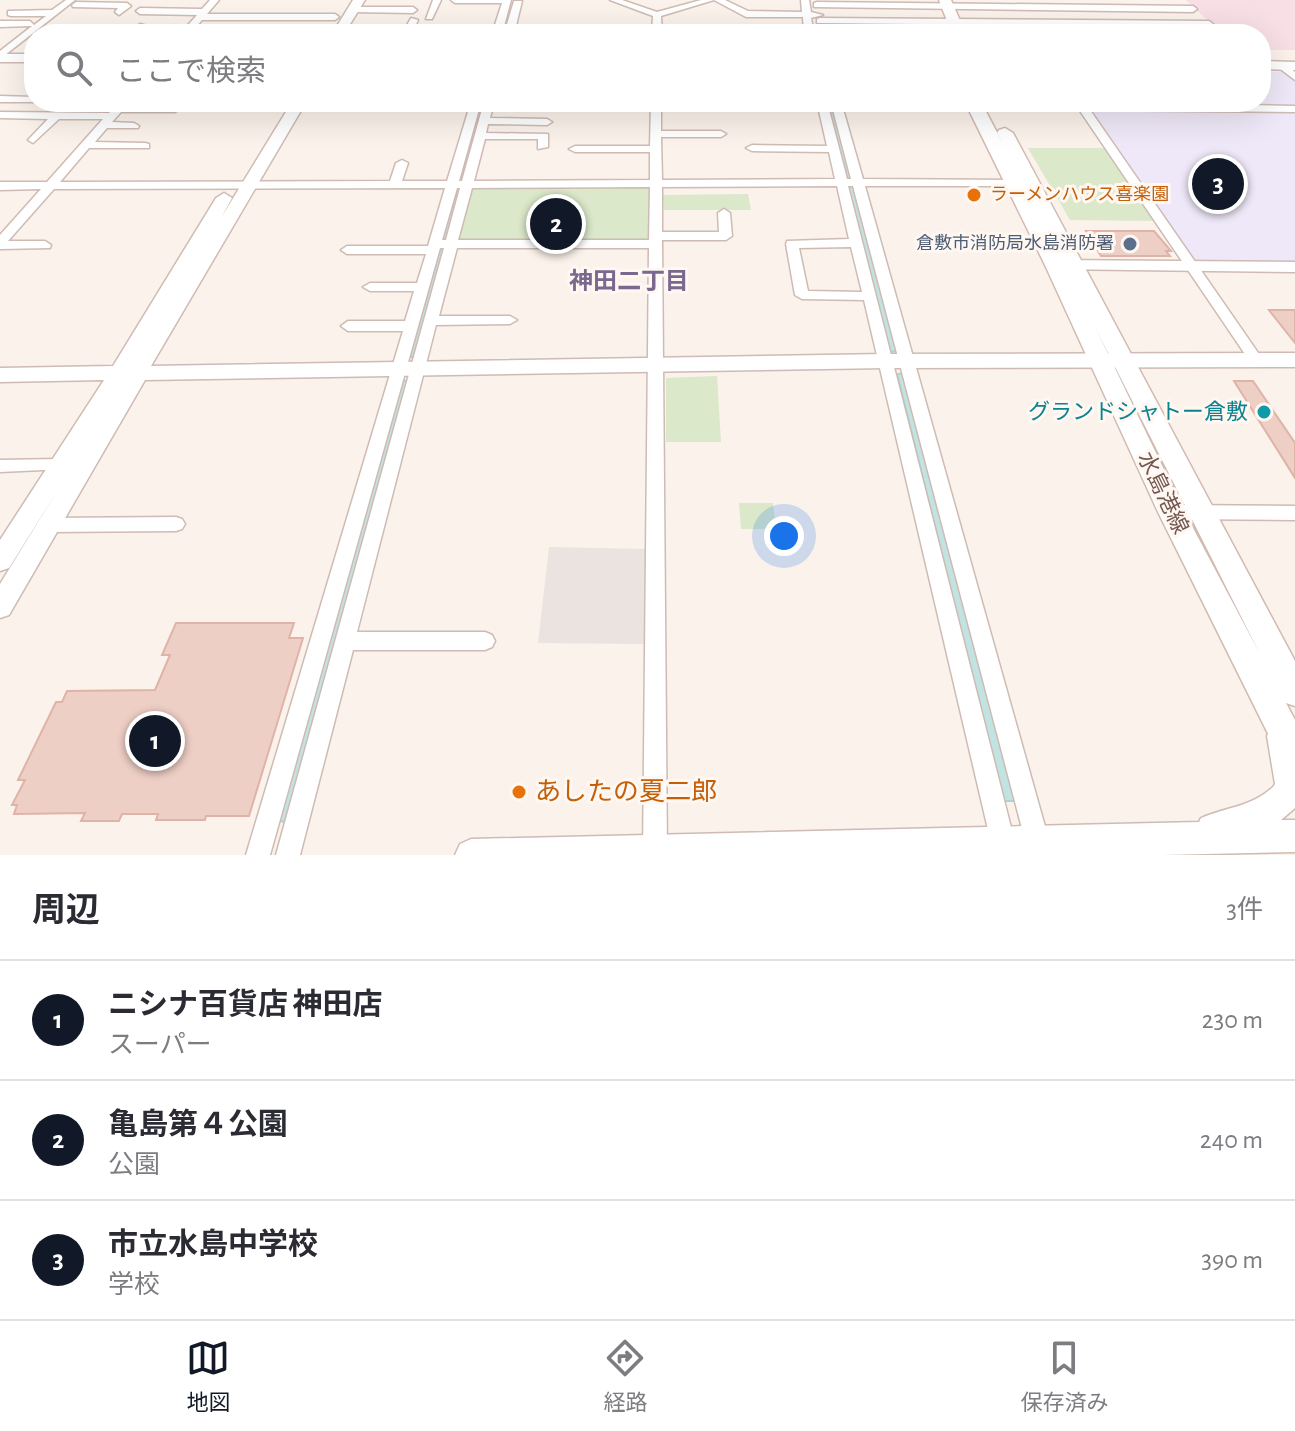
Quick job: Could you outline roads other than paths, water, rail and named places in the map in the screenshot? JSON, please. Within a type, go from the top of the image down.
[{"type":"main road","points":[[947,4],[955,24]]},
{"type":"main road","name":"水島港線","points":[[979,112],[1021,182],[1110,360],[1171,512],[1285,703]]},
{"type":"main road","name":"水島港線","points":[[994,112],[1021,182]]},
{"type":"main road","name":"水島港線","points":[[1110,360],[1203,512],[1285,703],[1295,753]]},
{"type":"street","points":[[38,0],[30,6],[127,6],[119,12]]},
{"type":"street","points":[[194,24],[215,0]]},
{"type":"street","points":[[429,17],[437,0]]},
{"type":"street","points":[[455,0],[507,0],[500,24]]},
{"type":"street","points":[[512,24],[518,0]]},
{"type":"street","points":[[614,0],[657,15],[710,0]]},
{"type":"street","points":[[627,4],[642,0]]},
{"type":"street","points":[[718,0],[746,14],[815,12],[882,3],[1193,9]]},
{"type":"street","points":[[805,0],[815,12],[908,24]]},
{"type":"street","points":[[1117,0],[1139,24]]},
{"type":"street","points":[[1183,0],[1209,24]]},
{"type":"street","points":[[343,24],[353,3]]},
{"type":"street","points":[[331,24],[353,3],[413,15],[410,24]]},
{"type":"street","points":[[882,3],[888,22]]},
{"type":"street","points":[[1015,4],[1027,24],[1209,24]]},
{"type":"street","points":[[1052,4],[1065,24]]},
{"type":"street","points":[[11,13],[69,5]]},
{"type":"street","points":[[46,24],[69,5]]},
{"type":"street","points":[[46,24],[69,5]]},
{"type":"street","points":[[140,11],[335,17]]},
{"type":"street","points":[[657,15],[657,24]]},
{"type":"street","points":[[0,24],[24,27]]},
{"type":"street","points":[[6,51],[24,39]]},
{"type":"street","points":[[1271,57],[1295,57]]},
{"type":"street","points":[[1288,66],[1295,77]]},
{"type":"street","points":[[0,99],[24,99]]},
{"type":"street","points":[[1,115],[19,99]]},
{"type":"street","points":[[1271,108],[1295,109]]},
{"type":"street","points":[[0,607],[49,525],[128,373],[240,185],[279,112]]},
{"type":"street","points":[[240,185],[292,112]]},
{"type":"street","points":[[461,184],[474,112]]},
{"type":"street","points":[[288,855],[345,641],[409,368],[412,326],[486,112]]},
{"type":"street","points":[[655,853],[656,112]]},
{"type":"street","points":[[825,112],[834,149],[850,183],[866,251],[870,296],[886,361],[943,541],[983,695],[1039,849]]},
{"type":"street","points":[[838,112],[866,251],[908,361],[943,541],[983,695],[1005,848]]},
{"type":"street","points":[[1086,112],[1256,360]]},
{"type":"street","points":[[1,115],[115,113],[134,126]]},
{"type":"street","points":[[0,244],[115,113]]},
{"type":"street","points":[[0,130],[16,115]]},
{"type":"street","points":[[33,140],[57,115]]},
{"type":"street","points":[[484,121],[547,122]]},
{"type":"street","points":[[656,134],[721,134]]},
{"type":"street","points":[[480,136],[544,136],[542,147]]},
{"type":"street","points":[[87,145],[145,146]]},
{"type":"street","points":[[752,148],[834,149]]},
{"type":"street","points":[[575,149],[656,149]]},
{"type":"street","points":[[395,184],[402,163]]},
{"type":"street","points":[[0,196],[5,186],[1021,182]]},
{"type":"street","points":[[347,250],[726,236],[724,213]]},
{"type":"street","points":[[0,244],[45,245]]},
{"type":"street","points":[[866,251],[792,244],[802,295],[870,296]]},
{"type":"street","points":[[258,855],[409,368],[430,321],[442,245]]},
{"type":"street","points":[[1064,265],[1295,267]]},
{"type":"street","points":[[370,287],[424,287]]},
{"type":"street","points":[[430,321],[510,320]]},
{"type":"street","points":[[348,326],[412,326]]},
{"type":"street","points":[[0,375],[886,361],[1295,360]]},
{"type":"street","points":[[0,561],[59,465],[128,373]]},
{"type":"street","points":[[0,466],[59,465]]},
{"type":"street","points":[[1171,512],[1295,513]]},
{"type":"street","points":[[49,525],[176,524]]},
{"type":"street","points":[[345,641],[485,641]]},
{"type":"street","points":[[1180,838],[1246,820],[1278,807],[1291,788],[1284,744],[1285,703]]},
{"type":"street","points":[[471,855],[1039,849],[1180,838],[1295,836]]},
{"type":"water","points":[[478,112],[483,112],[416,357],[410,357]]},
{"type":"water","points":[[829,112],[835,112],[899,351],[890,352]]},
{"type":"water","points":[[905,373],[1018,801],[1003,801],[897,374]]},
{"type":"water","points":[[401,381],[409,381],[288,822],[277,821]]},
{"type":"place","name":"市立水島中学校","points":[[1218,184]]},
{"type":"place","name":"ラーメンハウス喜楽園","points":[[974,195]]},
{"type":"place","name":"亀島第４公園","points":[[556,224]]},
{"type":"place","name":"倉敷市消防局水島消防署","points":[[1130,244]]},
{"type":"place","name":"グランドシャトー倉敷","points":[[1264,412]]},
{"type":"place","name":"ニシナ百貨店 神田店","points":[[155,741]]},
{"type":"place","name":"あしたの夏二郎","points":[[519,792]]},
{"type":"district","name":"神田二丁目","points":[[629,282]]}]
